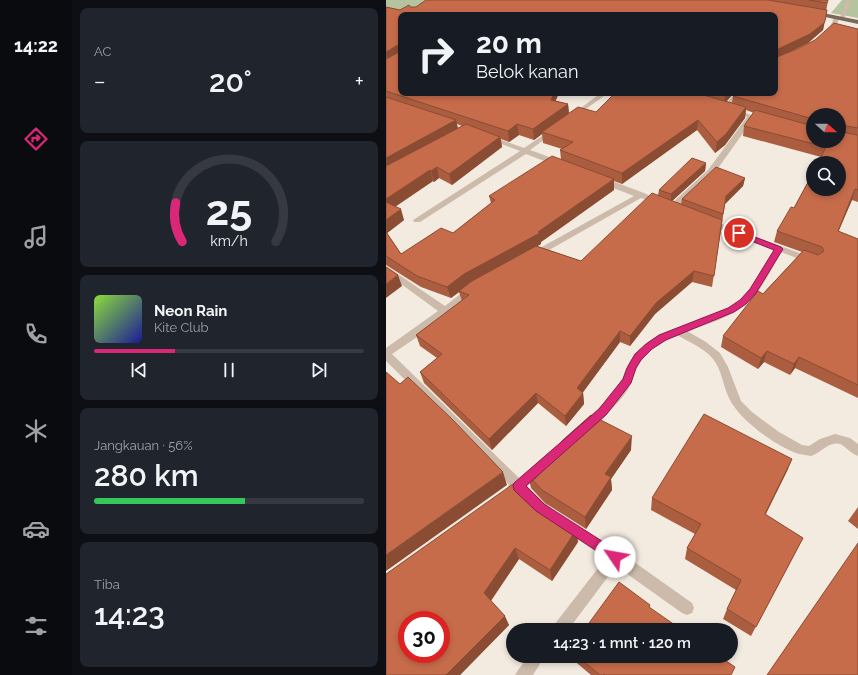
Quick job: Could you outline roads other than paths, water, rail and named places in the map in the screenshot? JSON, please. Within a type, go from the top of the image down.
[{"type":"main road","points":[[806,12],[858,22]]},
{"type":"street","points":[[822,38],[828,33],[839,18],[849,0]]},
{"type":"street","points":[[568,120],[601,96]]},
{"type":"street","points":[[735,96],[722,107],[773,124]]},
{"type":"street","points":[[597,178],[676,209],[711,172],[751,117]]},
{"type":"street","points":[[417,220],[525,151],[562,124]]},
{"type":"street","points":[[483,135],[568,167]]},
{"type":"street","points":[[526,259],[640,195]]},
{"type":"street","points":[[701,219],[815,262]]},
{"type":"street","points":[[577,435],[602,412],[627,381],[631,368],[638,357],[649,347],[663,338],[731,310],[743,302],[753,291],[779,249]]},
{"type":"street","points":[[386,269],[444,310]]},
{"type":"street","points":[[478,286],[386,354],[462,428],[540,508],[615,557],[687,608]]},
{"type":"street","points":[[678,331],[707,348],[716,356],[723,368],[737,403],[745,414],[788,444],[800,449],[811,451],[826,440],[838,438],[848,441],[858,451]]},
{"type":"street","points":[[501,498],[518,486],[566,445]]},
{"type":"street","points":[[564,623],[615,557]]},
{"type":"street","points":[[523,675],[532,663]]}]
